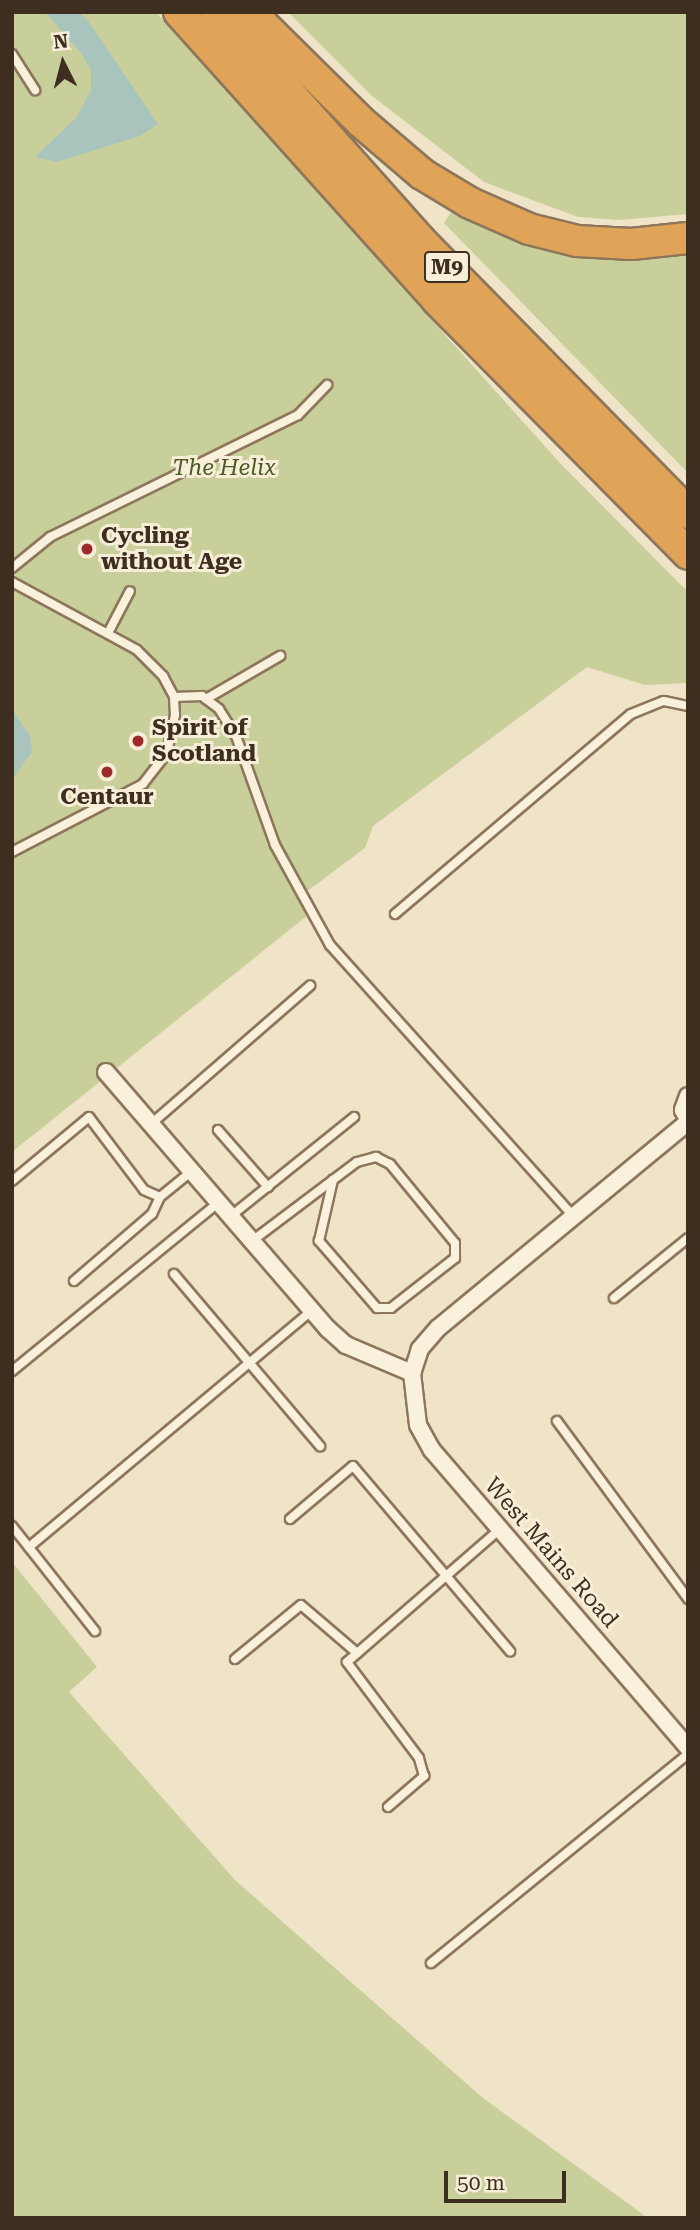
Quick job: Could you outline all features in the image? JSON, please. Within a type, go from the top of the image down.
[{"type":"highway","name":"M9","points":[[179,12],[351,207],[535,402],[688,554]]},
{"type":"highway","name":"M9","points":[[217,12],[420,240],[688,513]]},
{"type":"highway","points":[[250,12],[360,121],[422,174],[470,204],[529,229],[577,241],[631,244],[688,238]]},
{"type":"highway","points":[[535,402],[688,564]]},
{"type":"street","points":[[106,1072],[312,1310],[346,1345],[412,1373],[420,1349],[438,1328],[571,1214],[688,1120],[683,1110],[688,1096]]},
{"type":"street","name":"West Mains Road","points":[[412,1373],[418,1424],[432,1450],[688,1748]]},
{"type":"lane","points":[[12,54],[36,90]]},
{"type":"lane","points":[[12,568],[50,537],[299,415],[327,384]]},
{"type":"lane","points":[[12,582],[56,610],[108,633],[149,661],[174,697],[174,734],[159,768],[143,784],[12,852]]},
{"type":"lane","points":[[108,633],[130,591]]},
{"type":"lane","points":[[206,699],[280,656]]},
{"type":"lane","points":[[174,697],[193,694],[206,699],[219,709],[232,728],[275,845],[330,945],[571,1214]]},
{"type":"lane","points":[[396,914],[631,714],[664,701],[688,706]]},
{"type":"lane","points":[[151,1124],[310,986]]},
{"type":"lane","points":[[12,1181],[89,1117],[144,1190],[160,1196]]},
{"type":"lane","points":[[231,1216],[354,1117]]},
{"type":"lane","points":[[218,1130],[268,1186]]},
{"type":"lane","points":[[252,1241],[333,1180],[368,1157],[390,1164],[455,1243],[452,1263],[391,1308],[377,1308],[319,1241],[333,1180]]},
{"type":"lane","points":[[74,1281],[152,1214],[160,1196],[192,1171]]},
{"type":"lane","points":[[12,1371],[219,1202]]},
{"type":"lane","points":[[614,1298],[688,1238]]},
{"type":"lane","points":[[174,1274],[320,1446]]},
{"type":"lane","points":[[29,1547],[312,1310]]},
{"type":"lane","points":[[557,1421],[688,1599]]},
{"type":"lane","points":[[290,1519],[353,1466],[510,1651]]},
{"type":"lane","points":[[12,1526],[95,1630]]},
{"type":"lane","points":[[388,1807],[424,1776],[419,1758],[347,1662],[500,1529]]},
{"type":"lane","points":[[235,1659],[301,1605],[357,1653]]},
{"type":"lane","points":[[431,1963],[688,1754]]},
{"type":"green space","name":"The Helix","points":[[12,12],[156,12],[559,462],[688,592],[688,683],[645,685],[587,667],[373,826],[365,848],[298,898],[308,915],[12,1152]]},
{"type":"green space","points":[[288,12],[688,12],[688,214],[620,220],[578,217],[484,182],[372,96]]},
{"type":"green space","points":[[454,208],[564,252],[638,260],[688,254],[688,473],[444,223]]},
{"type":"green space","points":[[12,1562],[97,1667],[69,1692],[235,1880],[483,2098],[648,2218],[12,2218]]},
{"type":"water","points":[[45,12],[79,12],[88,21],[158,124],[140,136],[57,162],[35,157],[76,118],[91,90],[91,70],[82,54]]},
{"type":"water","points":[[12,709],[30,736],[32,752],[12,779]]},
{"type":"place","name":"Cycling without Age","points":[[87,549]]},
{"type":"place","name":"Spirit of Scotland","points":[[138,741]]},
{"type":"place","name":"Centaur","points":[[107,772]]}]
